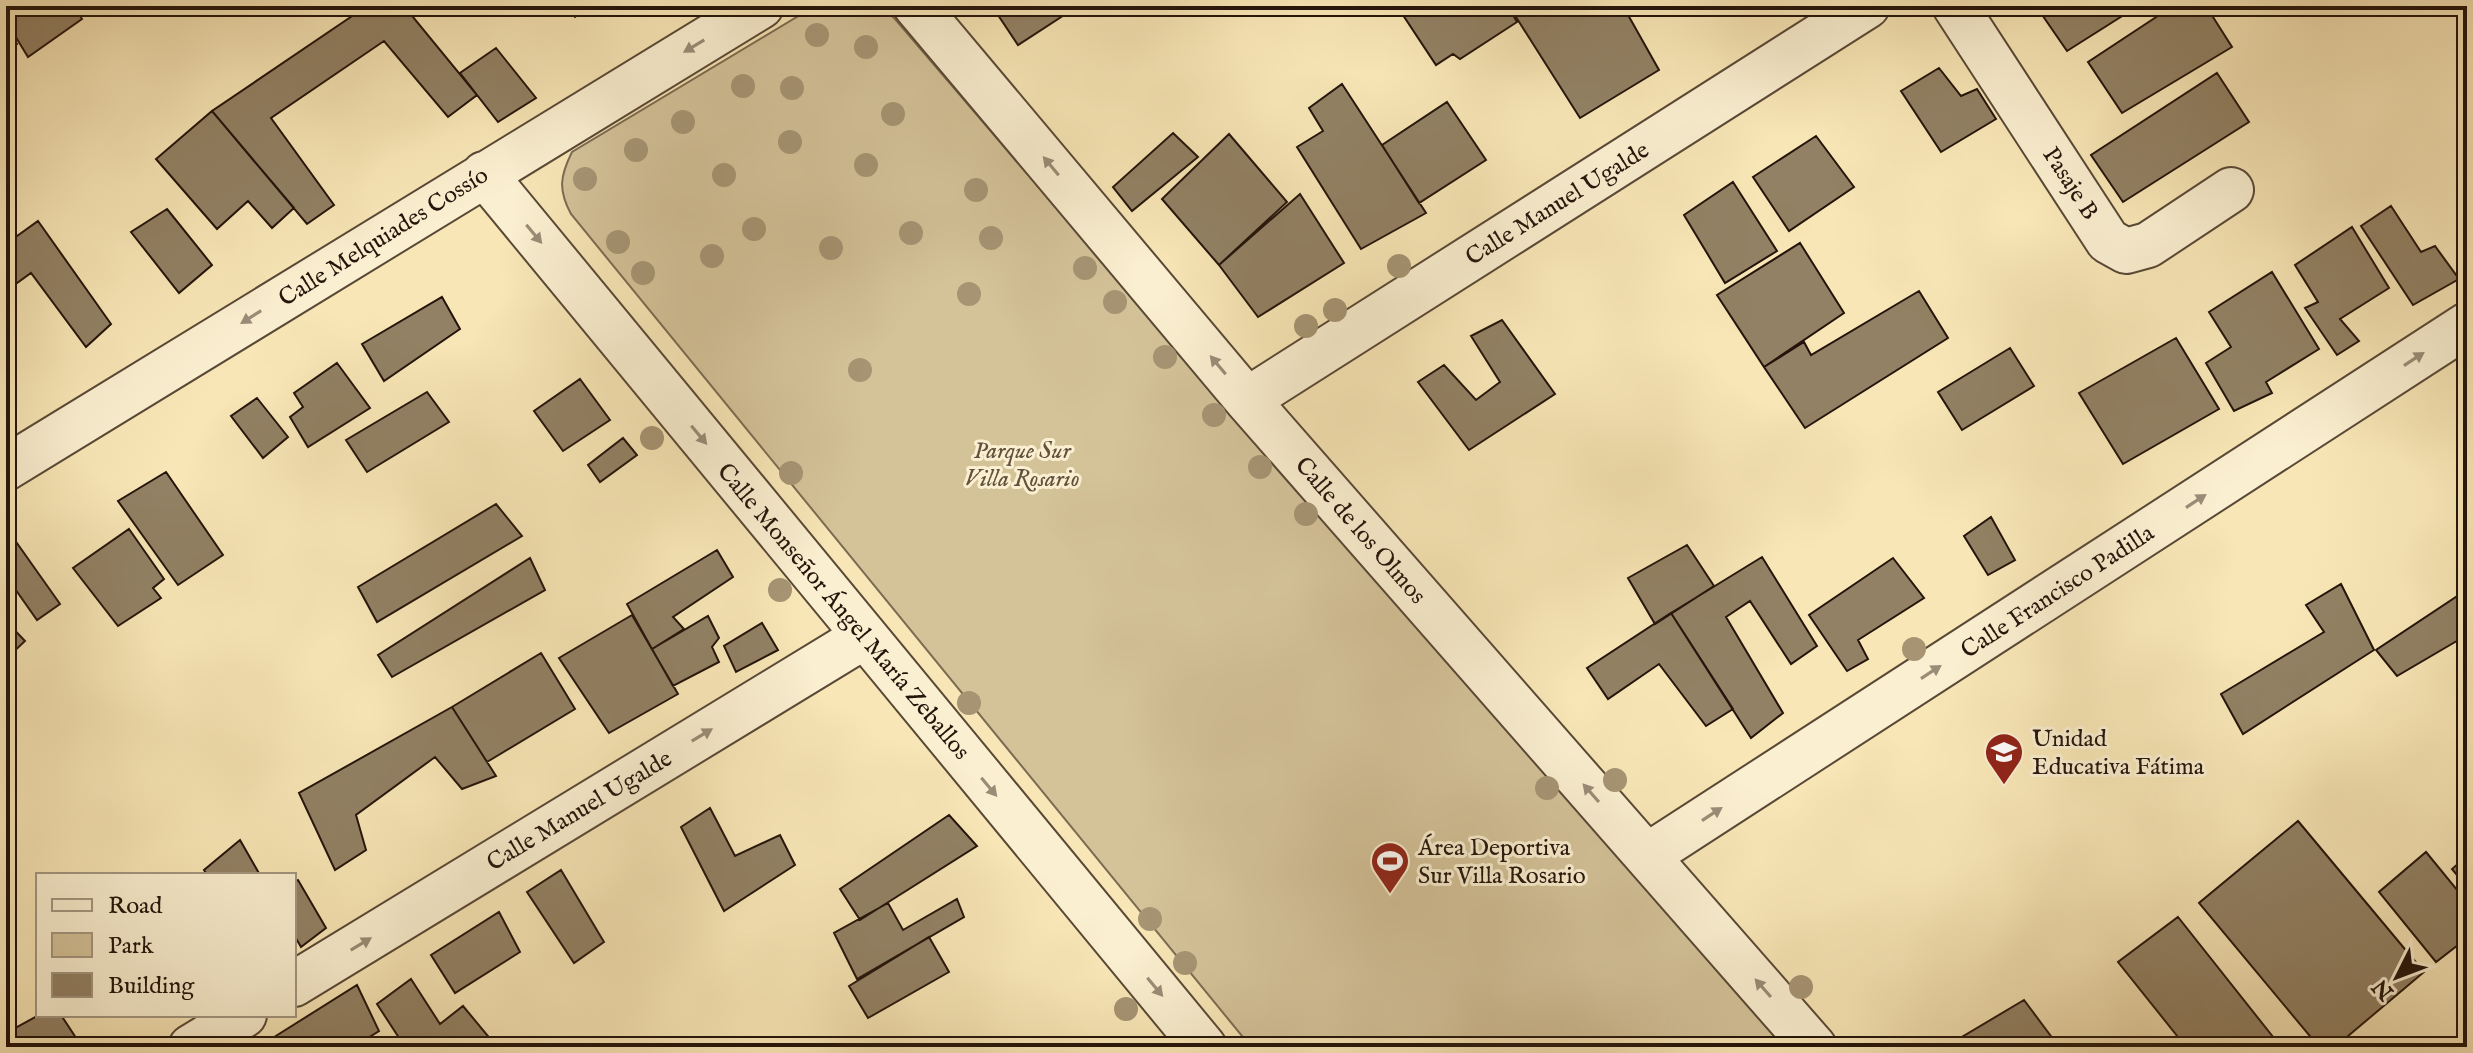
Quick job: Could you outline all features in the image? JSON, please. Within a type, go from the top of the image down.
[{"type":"street","name":"Calle Melquiades Cossío","points":[[6,468],[761,6]]},
{"type":"street","name":"Calle de los Olmos","points":[[916,6],[1247,400],[1814,1047]]},
{"type":"street","name":"Calle Manuel Ugalde","points":[[1247,400],[1867,6]]},
{"type":"street","name":"Pasaje B","points":[[1955,6],[2108,241],[2126,251],[2148,245],[2231,190]]},
{"type":"street","name":"Calle Monseñor Ángel María Zeballos","points":[[484,174],[1204,1047]]},
{"type":"street","name":"Calle Francisco Padilla","points":[[1647,856],[2467,325]]},
{"type":"street","name":"Calle Manuel Ugalde","points":[[296,983],[865,636]]},
{"type":"street","points":[[191,1047],[241,1017]]},
{"type":"green space","name":"Parque Sur Villa Rosario","points":[[815,6],[882,6],[895,19],[1294,486],[1786,1047],[1251,1047],[571,214],[564,198],[562,183],[572,152]]},
{"type":"building","points":[[6,6],[74,6],[82,19],[28,57],[6,21]]},
{"type":"building","points":[[367,6],[404,6],[477,95],[448,117],[384,41],[271,118],[334,205],[307,224],[212,111]]},
{"type":"building","points":[[566,6],[590,6],[575,17]]},
{"type":"building","points":[[992,6],[1078,6],[1018,45]]},
{"type":"building","points":[[1397,6],[1508,6],[1517,22],[1460,59],[1453,54],[1436,65]]},
{"type":"building","points":[[1509,6],[1623,6],[1659,70],[1580,118]]},
{"type":"building","points":[[2036,6],[2138,6],[2067,51]]},
{"type":"building","points":[[2173,6],[2206,6],[2232,47],[2122,113],[2088,62]]},
{"type":"building","points":[[6,27],[17,44],[6,52]]},
{"type":"building","points":[[496,48],[536,98],[498,122],[460,73]]},
{"type":"building","points":[[1939,68],[1961,96],[1977,89],[1996,119],[1941,152],[1901,91]]},
{"type":"building","points":[[2217,73],[2249,122],[2123,202],[2091,155]]},
{"type":"building","points":[[1342,84],[1426,213],[1361,249],[1297,147],[1323,131],[1309,108]]},
{"type":"building","points":[[1447,102],[1486,160],[1419,203],[1382,145]]},
{"type":"building","points":[[212,111],[294,208],[272,228],[248,201],[217,229],[156,159]]},
{"type":"building","points":[[1173,133],[1198,157],[1132,211],[1113,187]]},
{"type":"building","points":[[1229,134],[1287,202],[1219,265],[1162,199]]},
{"type":"building","points":[[1816,136],[1854,187],[1789,231],[1753,177]]},
{"type":"building","points":[[1733,182],[1777,251],[1725,283],[1684,215]]},
{"type":"building","points":[[1300,194],[1344,263],[1258,317],[1219,265]]},
{"type":"building","points":[[2391,206],[2421,252],[2435,246],[2459,279],[2413,305],[2361,226]]},
{"type":"building","points":[[167,209],[212,265],[179,293],[131,232]]},
{"type":"building","points":[[38,221],[111,324],[86,347],[31,273],[6,291],[6,244]]},
{"type":"building","points":[[2352,227],[2389,288],[2340,319],[2359,341],[2337,355],[2305,308],[2318,302],[2295,265]]},
{"type":"building","points":[[1800,243],[1844,313],[1764,367],[1717,295]]},
{"type":"building","points":[[2272,272],[2319,349],[2266,382],[2272,393],[2234,411],[2206,363],[2231,347],[2209,312]]},
{"type":"building","points":[[1919,291],[1948,338],[1805,428],[1764,367],[1804,342],[1811,355]]},
{"type":"building","points":[[442,297],[460,329],[384,381],[362,344]]},
{"type":"building","points":[[1502,320],[1555,394],[1469,450],[1418,382],[1444,365],[1476,400],[1500,382],[1471,336]]},
{"type":"building","points":[[2176,338],[2219,409],[2123,464],[2079,393]]},
{"type":"building","points":[[2010,348],[2034,386],[1962,430],[1938,392]]},
{"type":"building","points":[[337,363],[370,408],[308,447],[290,417],[303,407],[294,393]]},
{"type":"building","points":[[580,379],[610,420],[563,451],[534,411]]},
{"type":"building","points":[[427,392],[449,422],[367,472],[346,440]]},
{"type":"building","points":[[257,398],[288,437],[263,458],[231,416]]},
{"type":"building","points":[[623,438],[637,455],[600,482],[588,465]]},
{"type":"building","points":[[166,472],[223,555],[178,585],[118,501]]},
{"type":"building","points":[[496,504],[522,536],[377,622],[358,587]]},
{"type":"building","points":[[1991,517],[2015,560],[1988,575],[1964,536]]},
{"type":"building","points":[[7,529],[60,604],[37,620],[6,576]]},
{"type":"building","points":[[129,529],[164,579],[153,588],[161,598],[118,626],[73,568]]},
{"type":"building","points":[[1687,545],[1714,586],[1655,624],[1628,578]]},
{"type":"building","points":[[717,550],[733,577],[673,617],[684,629],[652,649],[627,604]]},
{"type":"building","points":[[1762,557],[1817,646],[1791,664],[1750,601],[1726,617],[1783,713],[1751,738],[1671,613]]},
{"type":"building","points":[[530,558],[545,590],[392,677],[378,655]]},
{"type":"building","points":[[1893,558],[1924,598],[1858,640],[1868,659],[1847,671],[1809,615]]},
{"type":"building","points":[[2341,584],[2374,650],[2243,734],[2221,694],[2324,632],[2306,605]]},
{"type":"building","points":[[2462,593],[2467,601],[2467,635],[2397,676],[2376,650]]},
{"type":"building","points":[[1671,613],[1733,709],[1706,726],[1659,664],[1608,699],[1587,668]]},
{"type":"building","points":[[632,615],[678,694],[609,733],[559,658]]},
{"type":"building","points":[[708,616],[719,638],[712,647],[719,662],[673,686],[652,649]]},
{"type":"building","points":[[6,621],[25,641],[6,659]]},
{"type":"building","points":[[762,623],[778,650],[736,672],[724,646]]},
{"type":"building","points":[[541,653],[575,709],[487,762],[452,707]]},
{"type":"building","points":[[452,707],[496,776],[462,789],[435,757],[356,815],[366,850],[335,870],[299,793]]},
{"type":"building","points":[[710,808],[735,856],[780,835],[795,865],[724,911],[681,827]]},
{"type":"building","points":[[949,815],[977,846],[860,920],[840,889]]},
{"type":"building","points":[[2298,821],[2424,972],[2335,1047],[2319,1047],[2199,903]]},
{"type":"building","points":[[240,840],[259,873],[206,873],[204,870]]},
{"type":"building","points":[[2426,852],[2467,902],[2467,938],[2436,962],[2379,892]]},
{"type":"building","points":[[2467,856],[2467,887],[2452,869]]},
{"type":"building","points":[[561,870],[604,942],[574,963],[527,892]]},
{"type":"building","points":[[296,881],[326,928],[301,947],[296,938]]},
{"type":"building","points":[[957,899],[964,917],[857,979],[834,933],[888,903],[903,930]]},
{"type":"building","points":[[499,912],[520,952],[455,993],[431,955]]},
{"type":"building","points":[[2178,917],[2281,1047],[2186,1047],[2118,962]]},
{"type":"building","points":[[929,937],[949,972],[868,1018],[849,986]]},
{"type":"building","points":[[411,979],[440,1024],[463,1006],[497,1047],[405,1047],[377,1004]]},
{"type":"building","points":[[357,985],[379,1031],[353,1047],[276,1047],[271,1039]]},
{"type":"building","points":[[2024,1000],[2059,1047],[1945,1047]]},
{"type":"building","points":[[36,1017],[62,1017],[82,1047],[6,1047],[6,1033]]},
{"type":"place","name":"Unidad Educativa Fátima","points":[[2004,786]]},
{"type":"place","name":"Área Deportiva Sur Villa Rosario","points":[[1390,895]]}]
